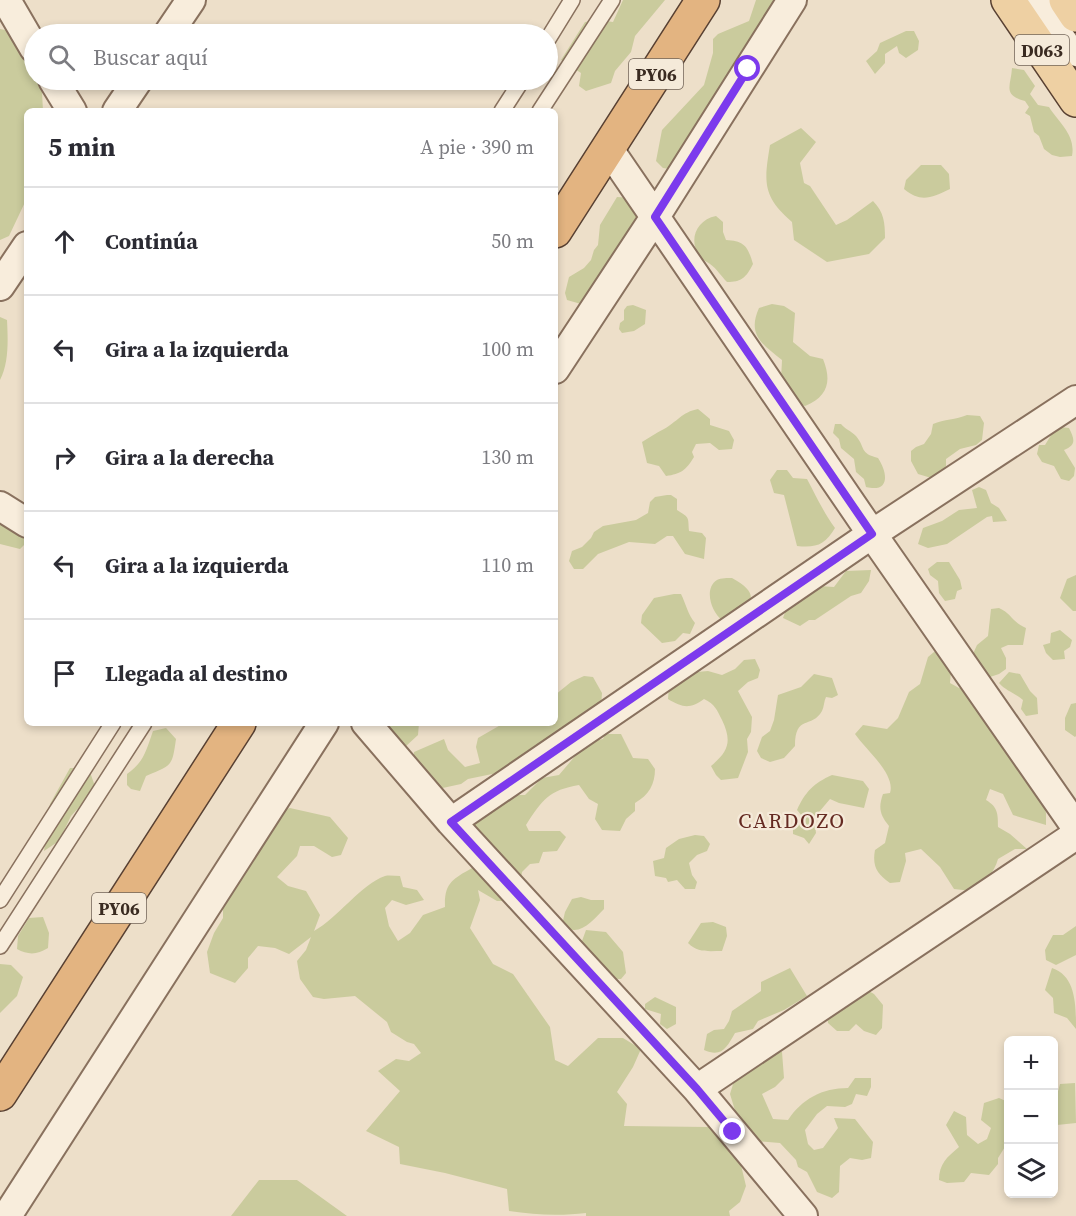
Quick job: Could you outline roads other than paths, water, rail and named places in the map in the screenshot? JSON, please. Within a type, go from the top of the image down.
[{"type":"highway","name":"PY06","points":[[558,226],[703,0]]},
{"type":"highway","name":"PY06","points":[[0,1094],[237,726]]},
{"type":"main road","name":"D063","points":[[1008,0],[1076,100]]},
{"type":"main road","name":"D063","points":[[1066,0],[1076,15]]},
{"type":"street","points":[[175,24],[191,0]]},
{"type":"street","points":[[558,364],[655,217],[792,0]]},
{"type":"street","points":[[1038,0],[1076,55]]},
{"type":"street","points":[[5,3],[24,32]]},
{"type":"street","points":[[59,90],[70,108]]},
{"type":"street","points":[[119,108],[131,90]]},
{"type":"street","points":[[608,148],[1076,827]]},
{"type":"street","points":[[0,286],[24,250]]},
{"type":"street","points":[[451,822],[872,534],[1076,400]]},
{"type":"street","points":[[0,506],[24,521]]},
{"type":"street","points":[[7,1216],[322,726]]},
{"type":"street","points":[[369,726],[451,822],[697,1089],[803,1216]]},
{"type":"street","points":[[697,1089],[1076,835]]},
{"type":"lane","points":[[557,24],[572,0]]},
{"type":"lane","points":[[558,83],[612,0]]},
{"type":"lane","points":[[504,108],[516,90]]},
{"type":"lane","points":[[542,108],[554,90]]},
{"type":"lane","points":[[0,900],[111,726]]},
{"type":"lane","points":[[0,946],[142,726]]},
{"type":"district","name":"CARDOZO","points":[[792,820]]}]
